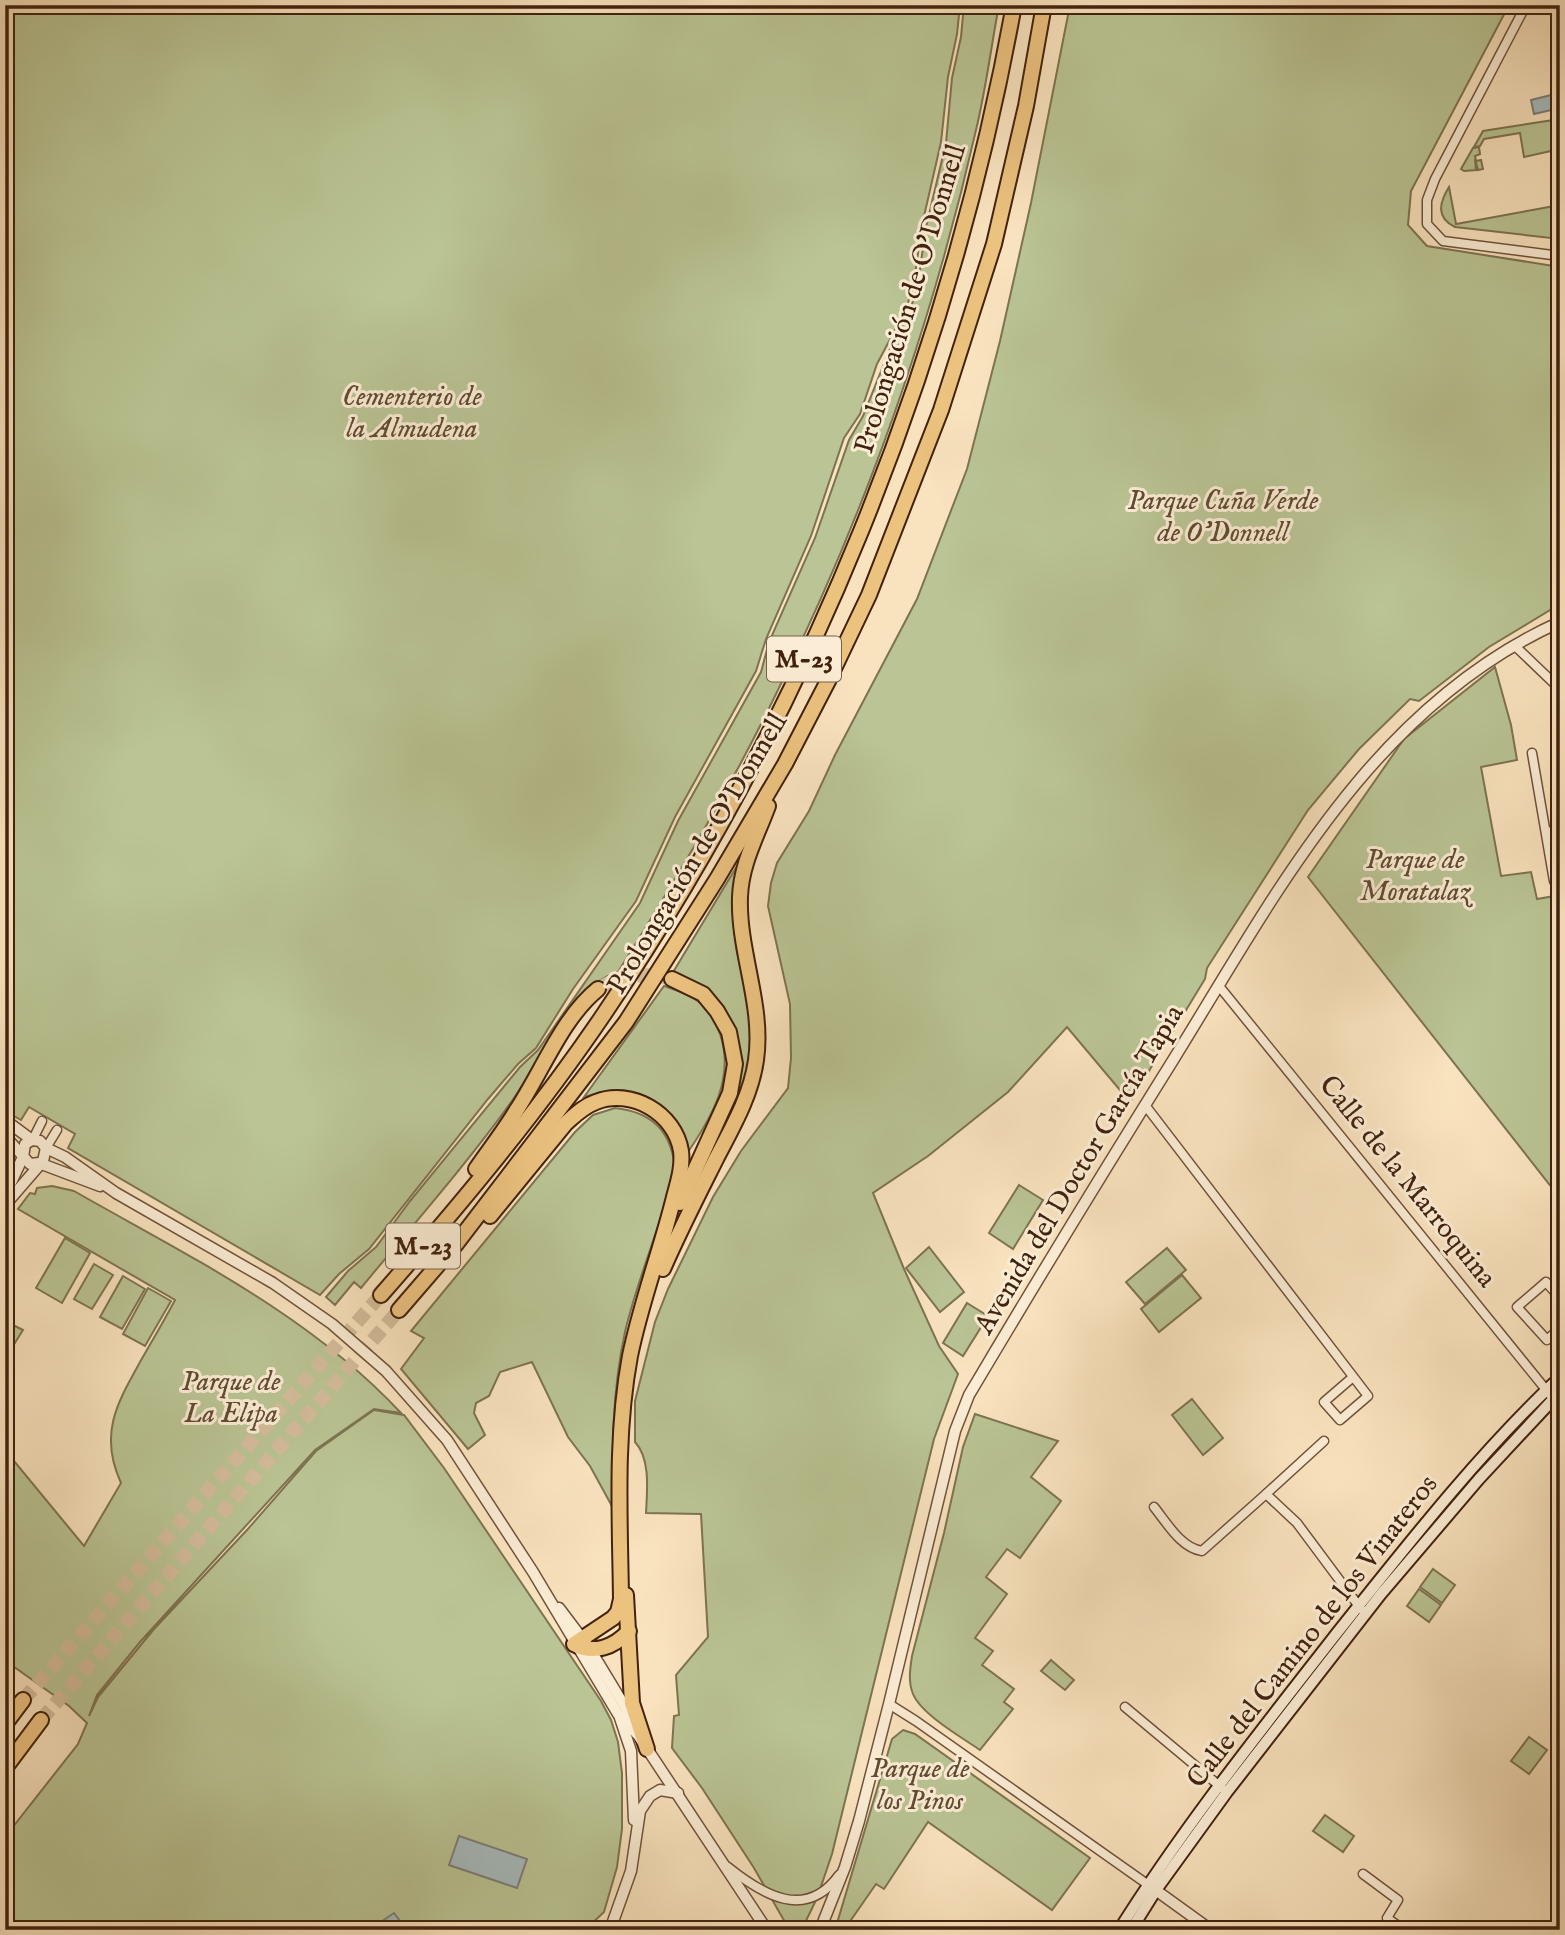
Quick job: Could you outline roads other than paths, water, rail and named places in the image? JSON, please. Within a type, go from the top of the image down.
[{"type":"highway","name":"Prolongación de O'Donnell","points":[[382,1295],[528,1118],[604,1014],[692,873],[779,712],[845,568],[920,372],[968,214],[1014,5]]},
{"type":"highway","name":"Prolongación de O'Donnell","points":[[399,1310],[456,1244],[626,1022],[717,879],[785,764],[829,680],[869,595],[941,410],[994,244],[1026,106],[1044,5]]},
{"type":"highway","points":[[641,1315],[678,1234],[735,1122],[754,1076],[757,1022],[741,930],[740,895],[748,854],[785,764]]},
{"type":"highway","points":[[665,1236],[730,1093],[735,1064],[729,1032],[717,1011],[702,994],[672,979]]},
{"type":"highway","points":[[465,1196],[476,1169],[516,1111],[574,1014],[598,989]]},
{"type":"highway","points":[[456,1244],[489,1217],[566,1123],[586,1106],[619,1098],[639,1102],[656,1111],[670,1125],[679,1140],[681,1167],[665,1236],[631,1354],[623,1407],[620,1448],[621,1599],[618,1612],[582,1644]]},
{"type":"highway","points":[[620,1498],[632,1703],[647,1749]]},
{"type":"highway","points":[[582,1644],[615,1644],[629,1631]]},
{"type":"highway","points":[[5,1724],[23,1700]]},
{"type":"highway","points":[[5,1768],[41,1720]]},
{"type":"main road","name":"Calle del Camino de los Vinateros","points":[[1119,1930],[1223,1788],[1451,1492],[1554,1397],[1560,1377]]},
{"type":"main road","name":"Calle del Camino de los Vinateros","points":[[1131,1930],[1152,1887]]},
{"type":"street","points":[[1526,5],[1435,179],[1427,200],[1427,224],[1443,241],[1560,256]]},
{"type":"street","name":"Avenida del Doctor García Tapia","points":[[820,1930],[845,1867],[889,1704],[955,1431],[969,1395],[1145,1105],[1325,821],[1398,734],[1444,695],[1514,645],[1560,622]]},
{"type":"street","points":[[1514,645],[1560,689]]},
{"type":"street","points":[[1532,753],[1554,881]]},
{"type":"street","points":[[1546,832],[1560,830]]},
{"type":"street","name":"Calle de la Marroquina","points":[[1219,986],[1554,1397]]},
{"type":"street","points":[[1145,1105],[1368,1396],[1340,1420],[1324,1402],[1353,1377]]},
{"type":"street","points":[[5,1120],[116,1192],[312,1308],[406,1392],[447,1440],[533,1572],[627,1706],[638,1735]]},
{"type":"street","points":[[5,1195],[25,1144],[33,1140],[42,1121]]},
{"type":"street","points":[[5,1205],[46,1157],[46,1148],[58,1130]]},
{"type":"street","points":[[5,1136],[30,1164],[39,1163],[116,1192]]},
{"type":"street","points":[[1560,1298],[1546,1282],[1517,1307],[1546,1340],[1560,1328]]},
{"type":"street","points":[[1154,1507],[1185,1544],[1194,1550],[1202,1551],[1324,1441]]},
{"type":"street","points":[[1266,1494],[1297,1523],[1362,1610]]},
{"type":"street","points":[[582,1644],[618,1714],[631,1751],[635,1839]]},
{"type":"street","points":[[889,1704],[1212,1930]]},
{"type":"street","points":[[1125,1707],[1223,1788]]},
{"type":"street","points":[[618,1714],[638,1735],[768,1930]]},
{"type":"street","points":[[633,1786],[638,1792],[650,1796]]},
{"type":"street","points":[[610,1930],[631,1871],[640,1811],[650,1796],[660,1790],[678,1793]]},
{"type":"street","points":[[723,1863],[742,1878],[774,1896],[801,1901],[831,1886],[845,1867]]},
{"type":"street","points":[[1363,1874],[1398,1900],[1387,1918],[1404,1930]]},
{"type":"tunnel","points":[[598,989],[625,977],[652,976],[672,979]]},
{"type":"tunnel","points":[[23,1700],[381,1295]]},
{"type":"tunnel","points":[[41,1720],[399,1310]]},
{"type":"park label","name":"Cementerio de la Almudena","points":[[412,413]]},
{"type":"park label","name":"Parque Cuña Verde de O'Donnell","points":[[1223,517]]},
{"type":"park label","name":"Parque de Moratalaz","points":[[1415,876]]},
{"type":"park label","name":"Parque de La Elipa","points":[[231,1398]]},
{"type":"park label","name":"Parque de los Pinos","points":[[920,1785]]}]
